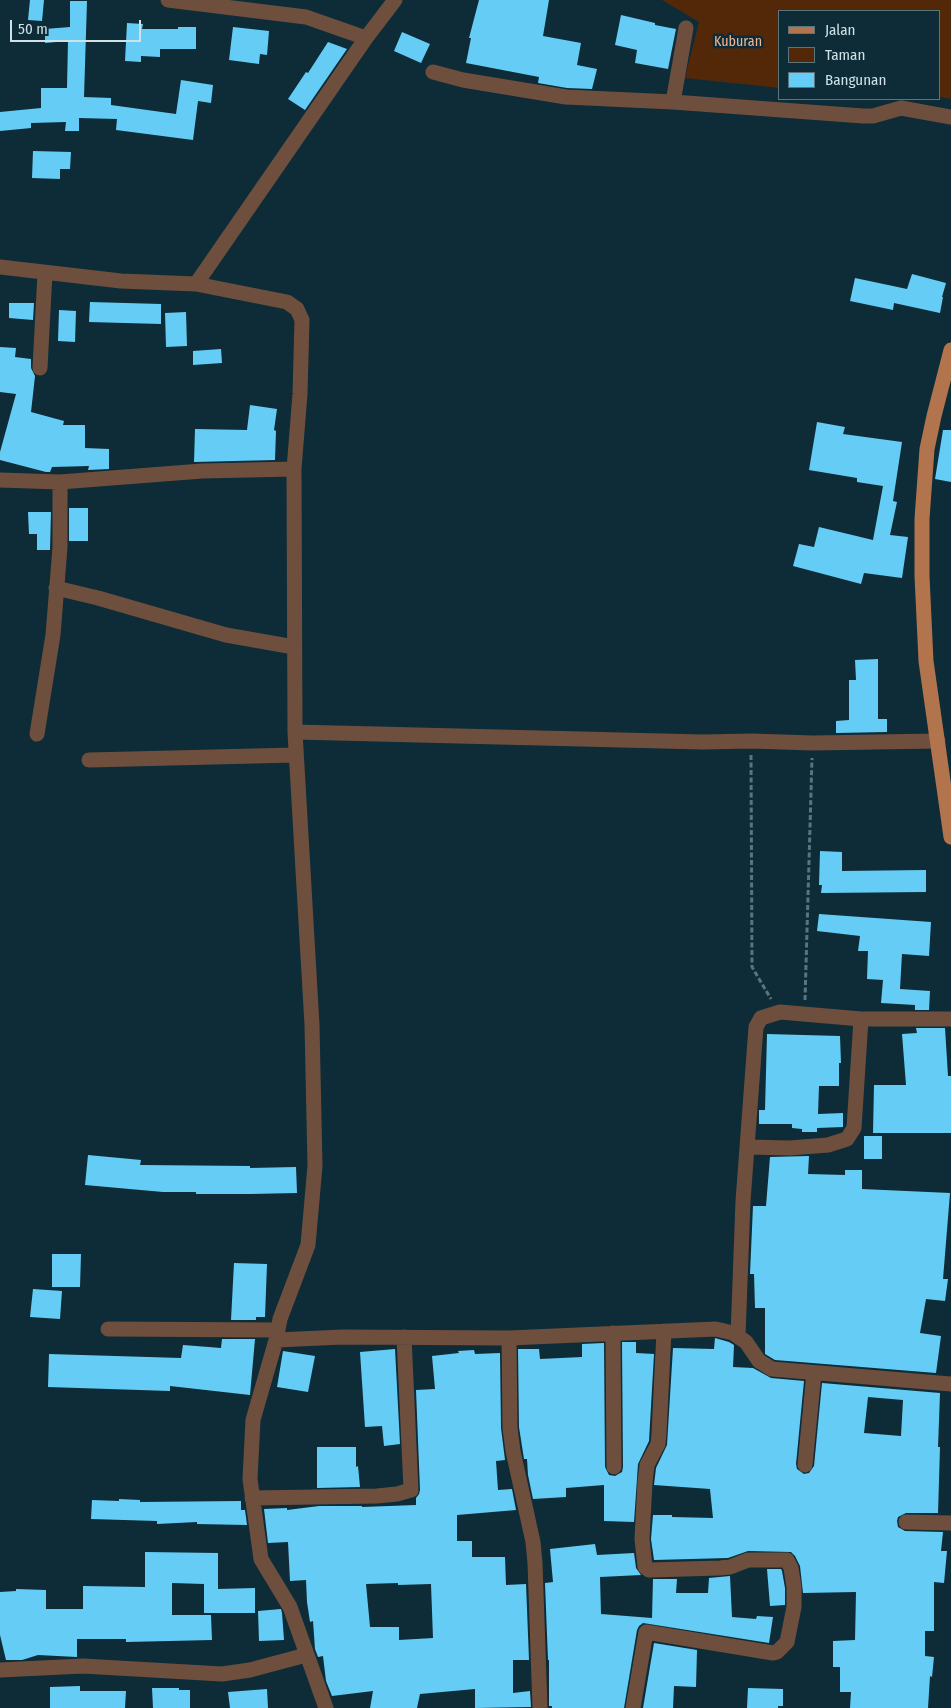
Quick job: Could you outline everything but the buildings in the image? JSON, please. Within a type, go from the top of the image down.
[{"type":"main road","points":[[951,350],[934,416],[928,449],[922,519],[922,576],[926,661],[951,837]]},
{"type":"street","points":[[168,0],[306,17],[366,38]]},
{"type":"street","points":[[196,284],[366,38],[395,0]]},
{"type":"street","points":[[673,102],[686,28]]},
{"type":"street","points":[[433,72],[463,80],[566,97],[673,102],[863,116],[874,116],[901,108],[951,117]]},
{"type":"street","points":[[0,267],[121,281],[196,284],[287,302],[298,310],[302,320],[300,394],[294,469],[295,732],[312,1025],[315,1166],[308,1245],[280,1319],[253,1420],[250,1478],[261,1560],[290,1607],[326,1708]]},
{"type":"street","points":[[40,368],[45,273]]},
{"type":"street","points":[[0,480],[60,482],[202,471],[294,469]]},
{"type":"street","points":[[37,734],[53,635],[60,547],[60,482]]},
{"type":"street","points":[[56,588],[98,598],[226,635],[294,647]]},
{"type":"street","points":[[295,732],[702,742],[938,741]]},
{"type":"street","points":[[89,760],[296,754]]},
{"type":"street","points":[[738,1336],[743,1201],[756,1027],[761,1018],[765,1015],[780,1012],[861,1018],[951,1019]]},
{"type":"street","points":[[747,1147],[790,1148],[828,1145],[847,1139],[854,1128],[861,1018]]},
{"type":"street","points":[[108,1329],[277,1335],[509,1338],[716,1330],[733,1333],[738,1336],[746,1342],[759,1361],[772,1369],[951,1384]]},
{"type":"street","points":[[633,1708],[646,1632],[773,1653],[787,1642],[794,1607],[794,1586],[791,1568],[787,1560],[748,1560],[735,1566],[720,1568],[649,1570],[645,1568],[642,1540],[645,1482],[647,1465],[658,1444],[664,1331]]},
{"type":"street","points":[[613,1333],[614,1467]]},
{"type":"street","points":[[252,1498],[377,1496],[411,1490],[404,1337]]},
{"type":"street","points":[[509,1338],[510,1428],[535,1563],[540,1708]]},
{"type":"street","points":[[805,1465],[814,1373]]},
{"type":"street","points":[[906,1522],[951,1523]]},
{"type":"street","points":[[0,1670],[83,1666],[222,1674],[250,1670],[306,1655]]},
{"type":"path","points":[[751,741],[752,967],[780,1012]]},
{"type":"path","points":[[804,1013],[813,743]]},
{"type":"green space","name":"Kuburan","points":[[662,0],[951,0],[951,99],[941,97],[941,10],[778,10],[778,88],[685,78],[699,22]]}]
